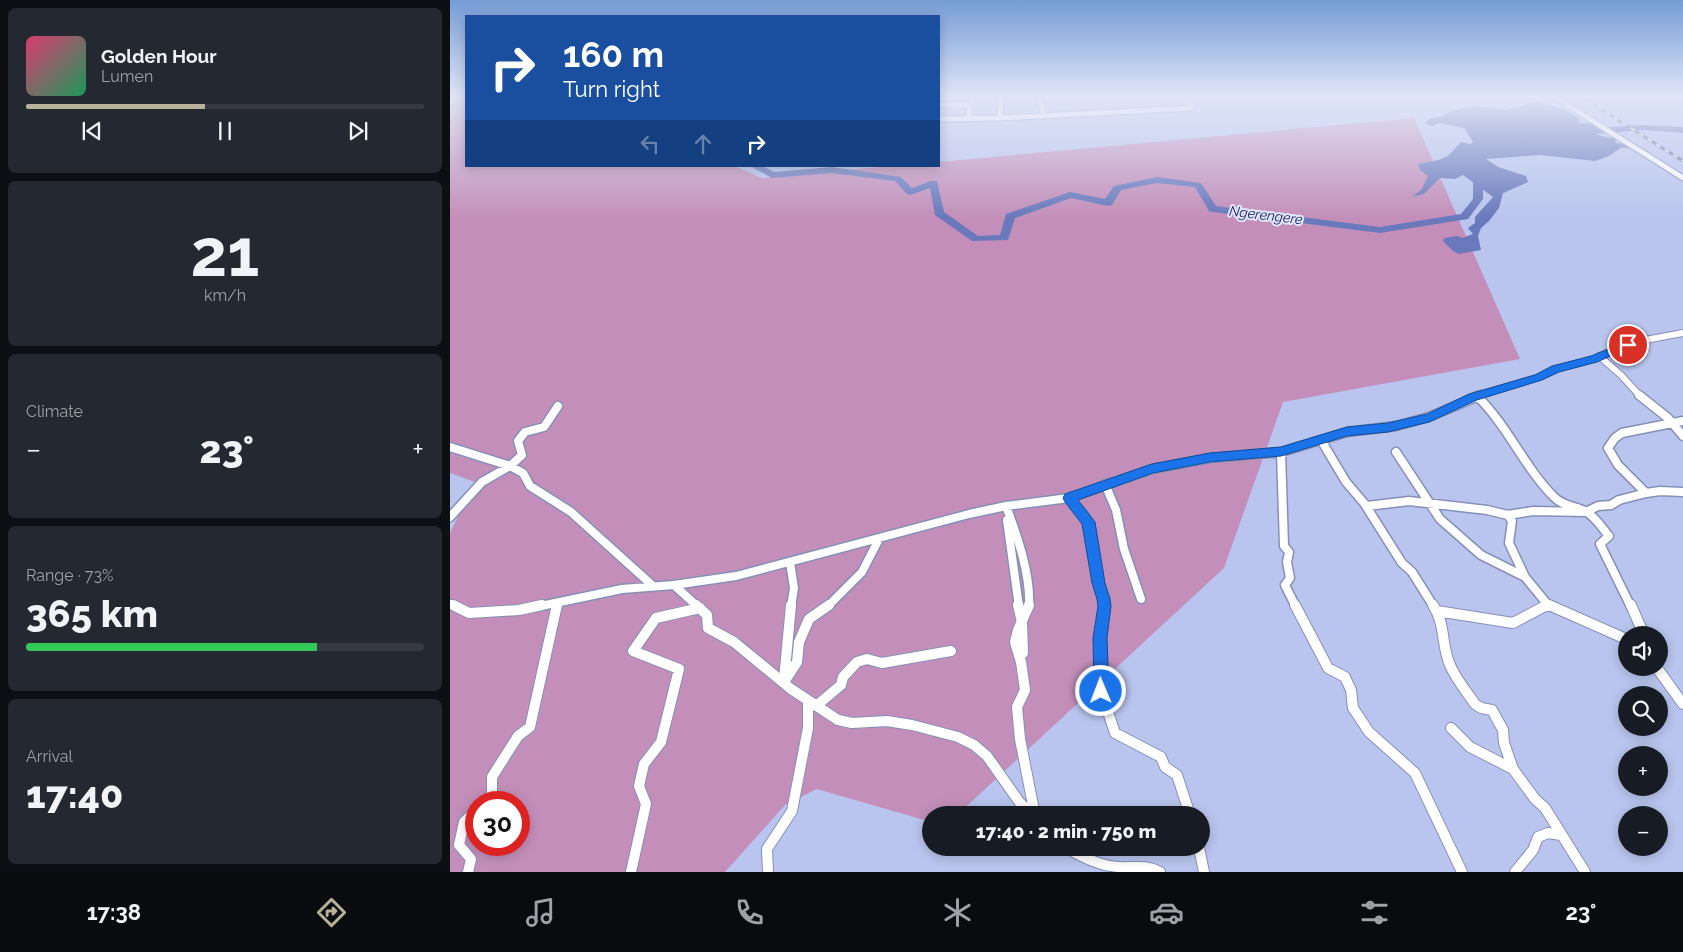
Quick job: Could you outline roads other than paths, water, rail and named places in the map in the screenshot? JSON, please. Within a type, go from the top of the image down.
[{"type":"street","points":[[1620,137],[1683,178]]},
{"type":"street","points":[[450,604],[476,613],[519,610],[622,589],[674,585],[736,576],[969,514],[1006,506],[1069,498],[1105,484],[1172,464],[1210,458],[1281,452],[1347,432],[1388,428],[1429,417],[1478,396],[1640,341],[1682,334]]},
{"type":"street","points":[[1598,356],[1621,375],[1640,396],[1671,421],[1683,436]]},
{"type":"street","points":[[1478,396],[1506,427],[1537,476],[1555,498],[1568,508],[1586,512],[1609,536],[1600,544],[1640,626]]},
{"type":"street","points":[[450,517],[482,482],[510,466],[522,455],[518,441],[525,432],[544,427],[558,406]]},
{"type":"street","points":[[1646,493],[1618,465],[1608,448],[1618,434],[1671,421],[1683,421]]},
{"type":"street","points":[[1321,440],[1346,482],[1367,506],[1402,563],[1412,572],[1437,611],[1444,631],[1446,653],[1450,666],[1476,704],[1482,708],[1492,710],[1503,730],[1504,743],[1513,769],[1535,799],[1545,808],[1560,835],[1585,872]]},
{"type":"street","points":[[450,448],[510,466],[523,473],[534,488],[571,512],[653,586]]},
{"type":"street","points":[[1281,452],[1284,546],[1289,552],[1287,562],[1290,578],[1285,585],[1286,588],[1328,668],[1344,677],[1351,690],[1353,708],[1369,732],[1416,773],[1462,872]]},
{"type":"street","points":[[1396,452],[1440,519],[1481,555],[1525,577]]},
{"type":"street","points":[[1105,484],[1116,510],[1124,549],[1141,599]]},
{"type":"street","points":[[1367,506],[1409,502],[1487,510],[1508,515],[1533,511],[1586,512],[1598,506],[1611,506],[1619,500],[1646,493],[1660,491],[1683,492]]},
{"type":"street","points":[[1069,498],[1088,522],[1098,583],[1104,599],[1100,638],[1101,691],[1110,720],[1115,733],[1161,757],[1166,767],[1177,775],[1187,806]]},
{"type":"street","points":[[1006,506],[1028,580],[1031,602],[1015,642],[1022,662],[1025,690],[1017,706],[1020,739],[1032,806]]},
{"type":"street","points":[[1508,515],[1512,521],[1509,543],[1525,577],[1548,605],[1618,636]]},
{"type":"street","points":[[784,682],[797,662],[799,642],[809,619],[832,603],[862,572],[880,539]]},
{"type":"street","points":[[784,682],[794,588],[790,562]]},
{"type":"street","points":[[674,585],[707,615],[708,628],[734,642],[812,704],[842,722],[887,721],[912,724],[958,737],[974,745],[987,756],[1024,806]]},
{"type":"street","points":[[492,791],[492,777],[518,736],[530,727],[540,677],[552,638],[557,603]]},
{"type":"street","points":[[1437,611],[1513,623],[1548,605]]},
{"type":"street","points":[[631,872],[646,804],[639,786],[644,764],[661,742],[679,669],[633,651],[656,618],[700,608]]},
{"type":"street","points":[[1022,622],[1022,653]]},
{"type":"street","points":[[812,704],[831,695],[841,685],[843,677],[857,662],[867,659],[882,663],[906,660],[951,650]]},
{"type":"street","points":[[1663,676],[1683,704]]},
{"type":"street","points":[[768,872],[767,849],[792,811],[812,704]]},
{"type":"street","points":[[1451,728],[1470,747],[1513,769]]},
{"type":"street","points":[[465,821],[459,845],[465,852]]},
{"type":"street","points":[[1515,872],[1533,850],[1538,837],[1548,833],[1560,835]]},
{"type":"street","points":[[468,856],[471,859],[468,872]]},
{"type":"street","points":[[1086,856],[1102,863],[1120,867],[1144,865],[1160,872]]},
{"type":"street","points":[[1201,856],[1204,872]]},
{"type":"water","points":[[1470,137],[1616,137],[1618,138],[1615,139],[1616,143],[1623,144],[1630,149],[1622,147],[1609,156],[1595,161],[1540,155],[1486,159],[1498,167],[1526,176],[1528,182],[1503,193],[1499,208],[1481,228],[1478,236],[1481,250],[1459,254],[1443,241],[1444,238],[1457,236],[1462,238],[1473,234],[1468,228],[1475,223],[1475,217],[1493,197],[1463,175],[1455,179],[1440,178],[1424,194],[1412,197],[1422,189],[1428,176],[1420,170],[1418,164],[1439,160],[1448,156],[1461,142],[1470,144],[1473,142]]},
{"type":"waterway","name":"Ngerengere","points":[[757,167],[772,175],[832,170],[898,179],[910,192],[934,183],[939,213],[976,239],[1004,238],[1010,216],[1070,195],[1108,203],[1117,188],[1157,180],[1198,185],[1213,209],[1380,230],[1464,217],[1478,199],[1478,168]]},
{"type":"railway","points":[[1644,137],[1683,161]]}]
